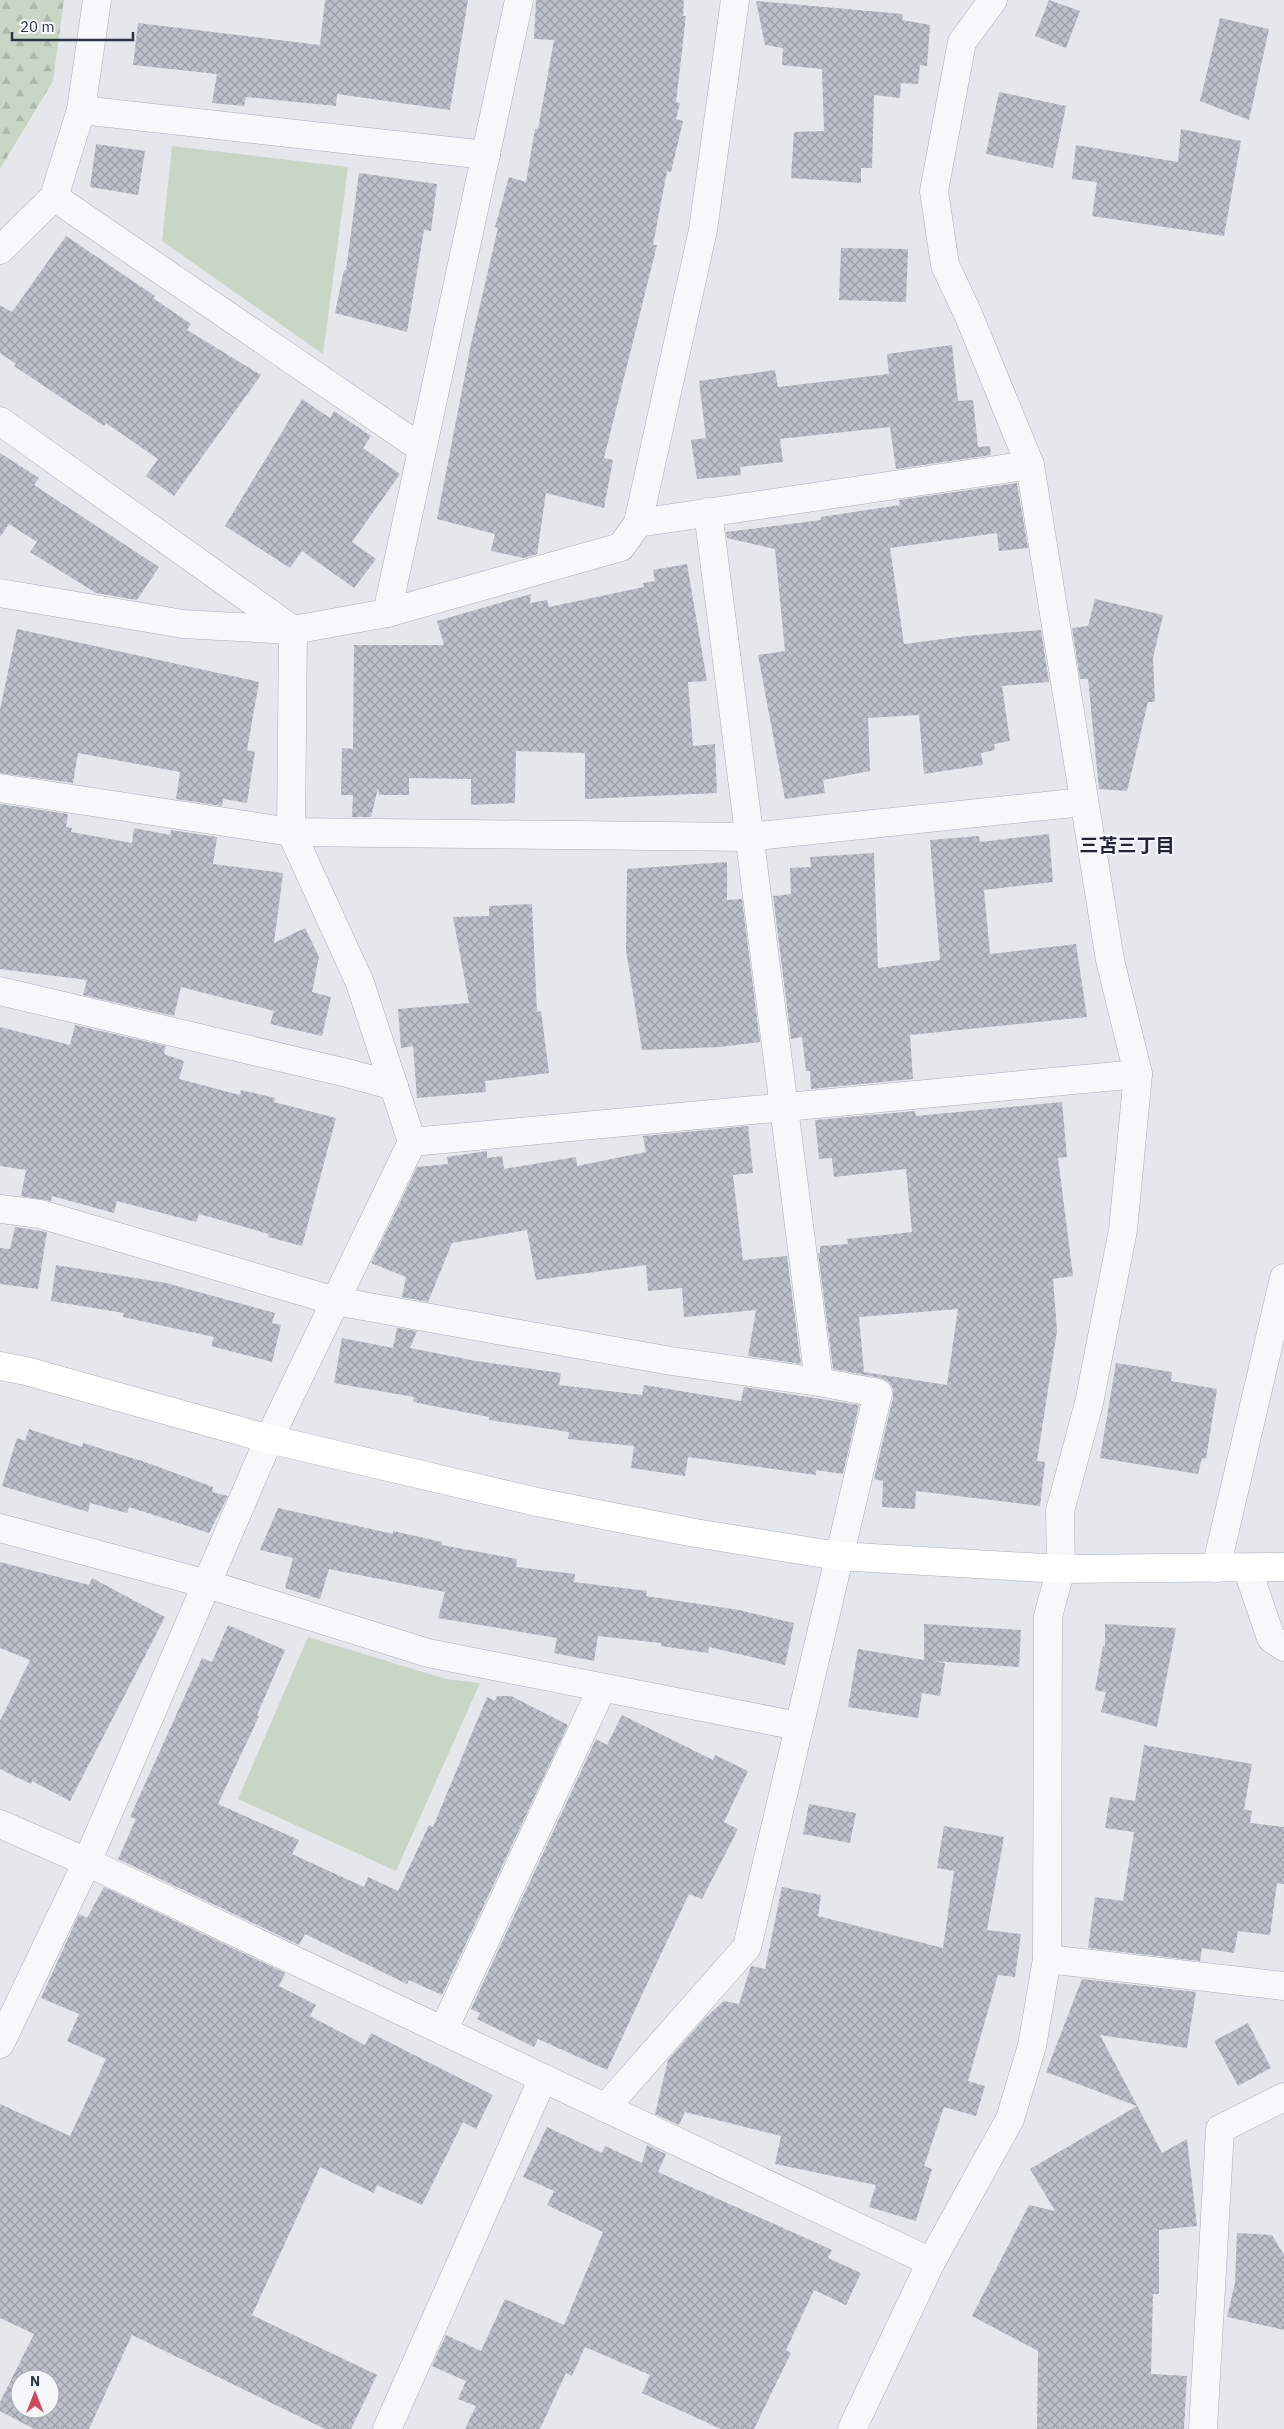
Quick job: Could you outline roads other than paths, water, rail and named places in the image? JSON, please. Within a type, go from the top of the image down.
[{"type":"street","points":[[0,250],[54,197],[82,110],[97,0]]},
{"type":"street","points":[[387,612],[519,0]]},
{"type":"street","points":[[0,593],[183,624],[294,630],[387,612],[621,547],[638,523],[703,230],[735,0]]},
{"type":"street","points":[[852,2429],[931,2262],[1010,2119],[1032,2046],[1047,1959],[1048,1616],[1061,1569],[1060,1511],[1089,1403],[1123,1230],[1138,1074],[1110,960],[1030,465],[968,314],[945,265],[934,191],[962,42],[993,0]]},
{"type":"street","points":[[82,110],[486,155]]},
{"type":"street","points":[[54,197],[421,448]]},
{"type":"street","points":[[0,421],[294,630]]},
{"type":"street","points":[[638,523],[1030,465]]},
{"type":"street","points":[[708,512],[819,1382]]},
{"type":"street","points":[[0,2044],[86,1862],[269,1439],[412,1142],[360,983],[291,832],[294,630]]},
{"type":"street","points":[[0,788],[291,832],[748,837],[1083,802]]},
{"type":"street","points":[[0,991],[348,1073],[394,1086]]},
{"type":"street","points":[[412,1142],[1138,1074]]},
{"type":"street","points":[[0,1210],[40,1214],[334,1301],[671,1361],[819,1382],[878,1393],[747,1946],[605,2108]]},
{"type":"street","points":[[1216,1568],[1284,1278]]},
{"type":"street","points":[[0,1366],[26,1371],[269,1439],[537,1502],[695,1533],[838,1556],[1061,1569],[1284,1568]]},
{"type":"street","points":[[0,1528],[207,1584],[428,1653],[798,1726]]},
{"type":"street","points":[[1247,1568],[1271,1638],[1284,1647]]},
{"type":"street","points":[[443,2031],[602,1688]]},
{"type":"street","points":[[0,1824],[86,1862],[931,2262]]},
{"type":"street","points":[[1047,1959],[1284,1986]]},
{"type":"street","points":[[387,2429],[543,2078]]},
{"type":"street","points":[[1203,2429],[1220,2129],[1284,2097]]},
{"type":"district","name":"三苫三丁目","points":[[1127,845]]}]
